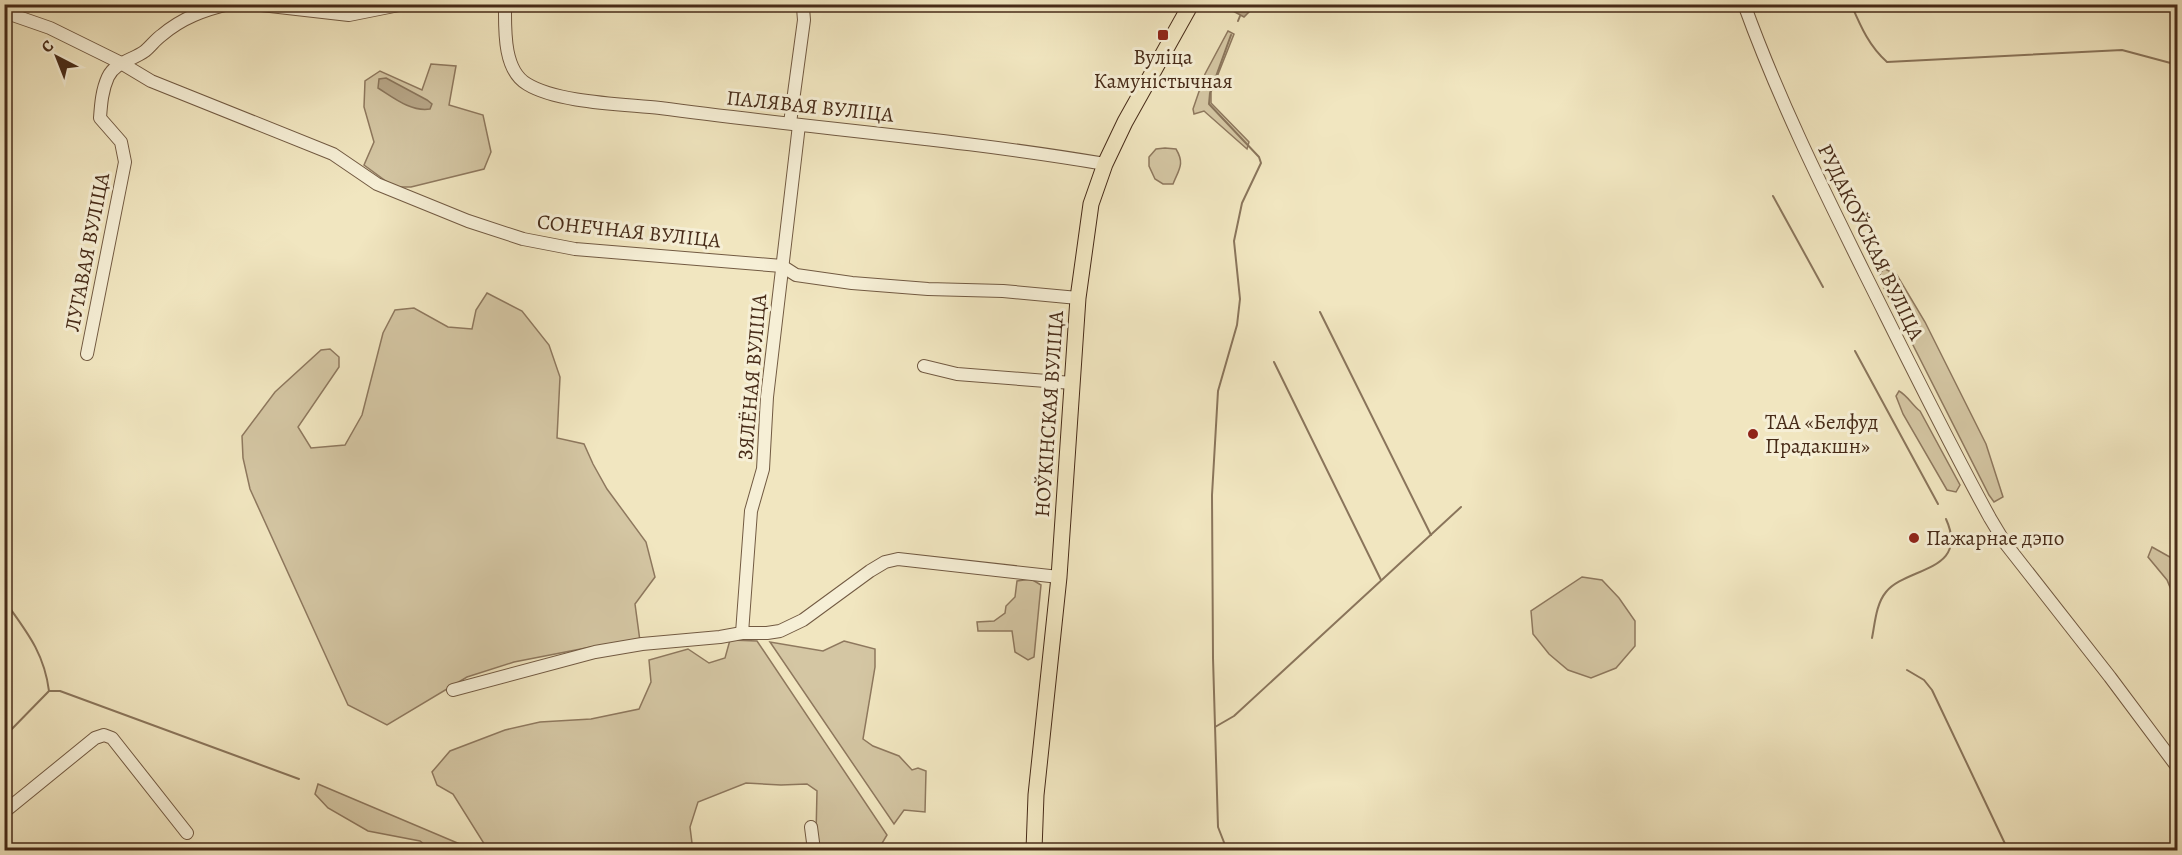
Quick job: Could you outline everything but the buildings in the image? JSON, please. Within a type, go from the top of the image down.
[{"type":"main road","name":"НОЎКІНСКАЯ ВУЛІЦА","points":[[1034,850],[1036,795],[1059,577],[1078,298],[1091,204],[1105,164],[1125,122],[1191,4]]},
{"type":"street","points":[[121,63],[145,51],[162,34],[191,16],[207,9],[229,4]]},
{"type":"street","points":[[252,4],[350,15],[404,4]]},
{"type":"street","name":"ЗЯЛЁНАЯ ВУЛІЦА","points":[[742,633],[751,511],[763,469],[767,397],[782,267],[804,20],[803,8],[796,4]]},
{"type":"street","name":"РУДАКОЎСКАЯ ВУЛІЦА","points":[[1744,4],[1766,66],[1797,137],[1976,491],[2005,543],[2178,768]]},
{"type":"street","name":"ПАЛЯВАЯ ВУЛІЦА","points":[[504,6],[508,57],[515,74],[527,84],[562,96],[694,114],[1019,149],[1105,164]]},
{"type":"street","name":"СОНЕЧНАЯ ВУЛІЦА","points":[[5,13],[50,28],[121,63],[151,81],[333,154],[376,184],[468,221],[523,239],[575,249],[782,267],[796,275],[852,283],[928,289],[1003,291],[1078,298]]},
{"type":"street","name":"ЛУГАВАЯ ВУЛІЦА","points":[[87,354],[125,162],[121,142],[100,118],[102,95],[109,75],[121,63]]},
{"type":"street","points":[[924,366],[978,376],[1072,383]]},
{"type":"street","points":[[453,690],[595,652],[642,644],[780,631],[803,620],[870,571],[885,562],[898,559],[1059,577]]},
{"type":"street","points":[[4,812],[95,738],[104,735],[112,738],[187,832]]},
{"type":"street","points":[[810,827],[814,850]]},
{"type":"shaded area","points":[[1234,4],[1256,5],[1244,17],[1231,10]]},
{"type":"shaded area","points":[[1228,31],[1234,34],[1211,92],[1211,103],[1249,142],[1247,149],[1204,111],[1194,114],[1193,109],[1205,74]]},
{"type":"shaded area","points":[[431,64],[456,66],[449,105],[483,115],[491,152],[484,169],[411,187],[394,187],[364,165],[374,142],[364,107],[365,81],[380,71],[422,90]]},
{"type":"shaded area","points":[[386,78],[427,100],[432,104],[430,109],[409,106],[378,88],[379,79]]},
{"type":"shaded area","points":[[1156,149],[1176,149],[1180,159],[1180,166],[1173,184],[1163,184],[1155,179],[1149,166],[1149,157]]},
{"type":"shaded area","points":[[1885,269],[1897,275],[1925,322],[1986,444],[2003,497],[1994,502],[1879,278]]},
{"type":"shaded area","points":[[487,293],[522,311],[549,345],[560,377],[557,438],[584,444],[607,489],[646,542],[655,577],[635,604],[640,641],[591,647],[514,662],[467,677],[387,725],[348,705],[250,489],[243,458],[242,436],[275,392],[321,350],[330,349],[339,357],[339,367],[298,427],[311,448],[345,445],[362,415],[383,333],[395,310],[414,308],[448,327],[472,329],[476,310]]},
{"type":"shaded area","points":[[1899,391],[1920,411],[1960,485],[1956,492],[1947,490],[1903,414],[1896,396]]},
{"type":"shaded area","points":[[2152,547],[2177,561],[2177,596],[2148,557]]},
{"type":"shaded area","points":[[1582,577],[1602,580],[1619,598],[1635,621],[1635,646],[1616,668],[1591,678],[1568,670],[1549,654],[1533,634],[1531,611]]},
{"type":"shaded area","points":[[1031,579],[1041,585],[1034,657],[1028,660],[1015,652],[1012,631],[978,631],[977,622],[994,621],[1005,613],[1006,606],[1015,597],[1017,581]]},
{"type":"shaded area","points":[[730,640],[757,641],[887,835],[878,850],[821,850],[816,835],[817,791],[807,784],[746,783],[698,802],[690,827],[692,843],[676,850],[488,850],[453,794],[437,785],[432,772],[450,751],[505,730],[540,722],[591,719],[639,709],[651,682],[649,660],[688,649],[709,663],[725,658]]},
{"type":"shaded area","points":[[844,641],[875,649],[875,667],[863,739],[873,746],[899,756],[912,770],[918,768],[926,771],[925,812],[904,810],[894,824],[770,642],[823,651]]},
{"type":"shaded area","points":[[318,784],[474,850],[431,850],[420,841],[368,831],[328,808],[315,794]]},
{"type":"waterway","points":[[1851,4],[1870,43],[1887,62],[2122,50],[2178,65]]},
{"type":"waterway","points":[[1238,21],[1240,16]]},
{"type":"waterway","points":[[1227,850],[1218,827],[1213,658],[1212,495],[1218,391],[1237,325],[1240,299],[1234,241],[1242,203],[1261,163],[1259,157],[1209,104],[1210,93],[1231,35]]},
{"type":"waterway","points":[[1773,196],[1823,287]]},
{"type":"waterway","points":[[1320,312],[1431,535]]},
{"type":"waterway","points":[[1855,351],[1938,504]]},
{"type":"waterway","points":[[1274,362],[1381,580]]},
{"type":"waterway","points":[[1215,727],[1234,716],[1461,507]]},
{"type":"waterway","points":[[1872,638],[1878,608],[1886,592],[1895,584],[1943,559],[1950,549],[1951,536],[1946,519]]},
{"type":"waterway","points":[[4,600],[27,632],[38,653],[47,677],[49,691],[4,737]]},
{"type":"waterway","points":[[1907,670],[1924,680],[1932,690],[2008,850]]},
{"type":"waterway","points":[[49,691],[60,691],[299,779]]},
{"type":"place","name":"Вуліца Камуністычная","points":[[1163,35]]},
{"type":"place","name":"ТАА «Белфуд Прадакшн»","points":[[1753,434]]},
{"type":"place","name":"Пажарнае дэпо","points":[[1914,538]]}]
